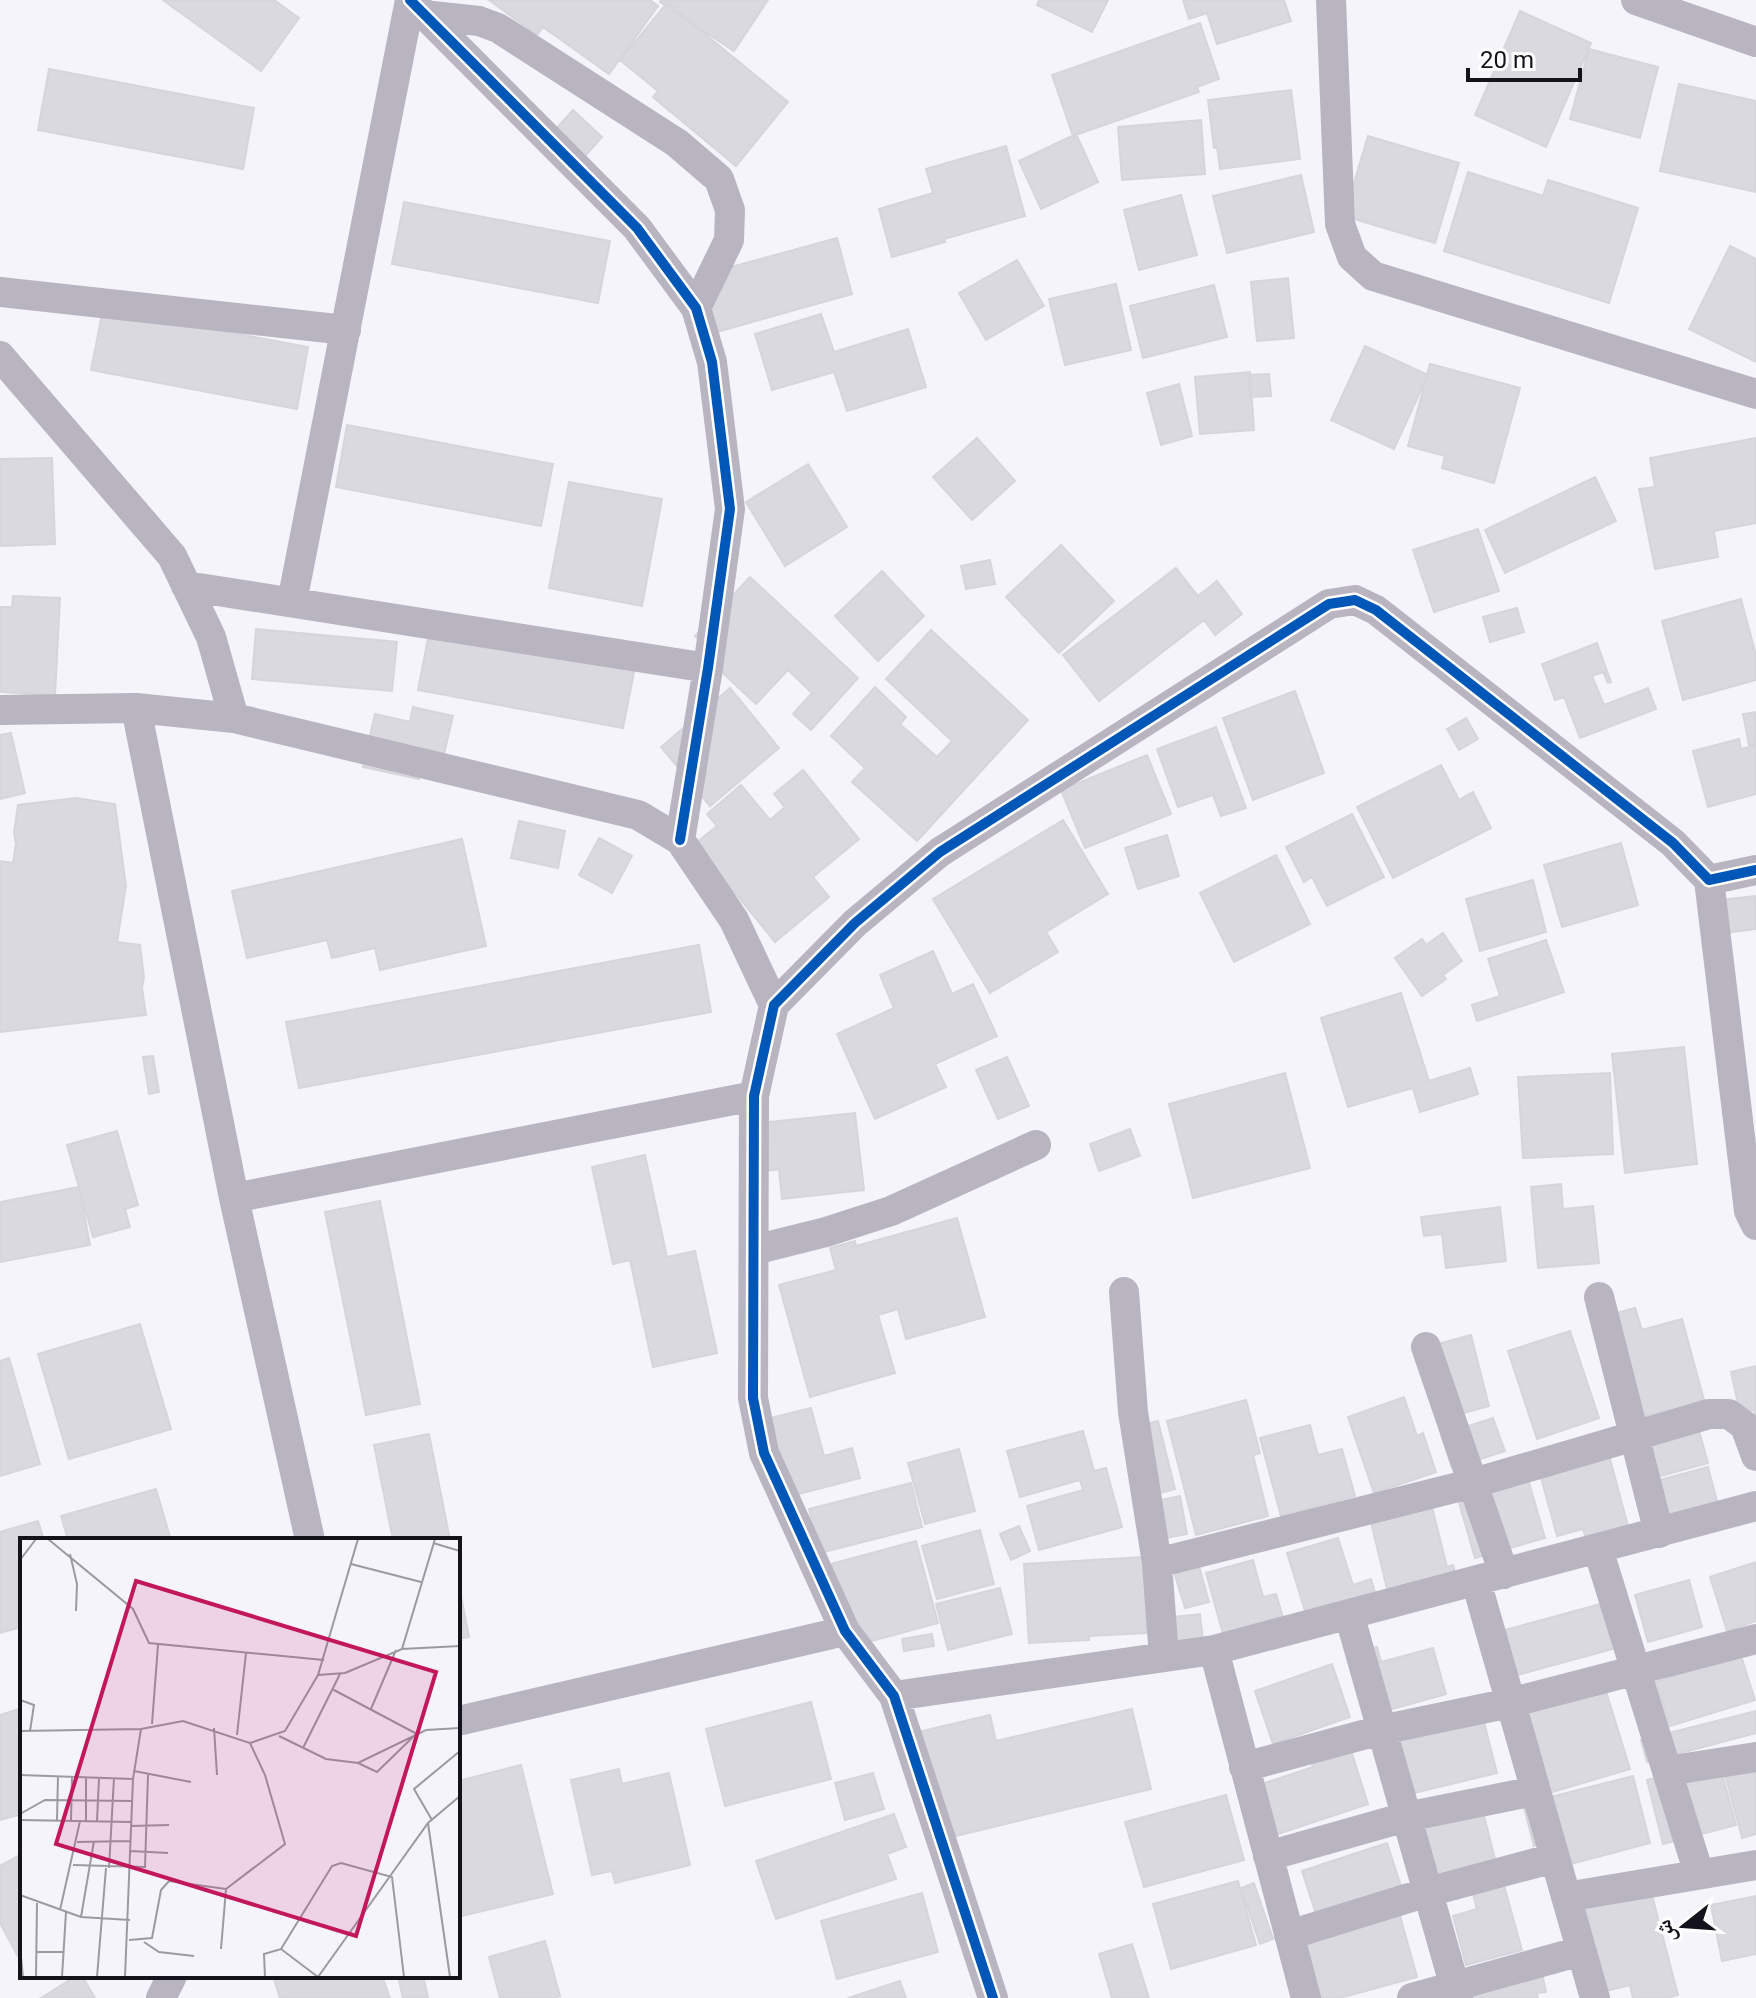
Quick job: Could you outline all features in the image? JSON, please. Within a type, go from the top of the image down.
[{"type":"street","points":[[1331,0],[1340,224],[1352,257],[1373,276],[1756,394]]},
{"type":"street","points":[[1636,0],[1756,42]]},
{"type":"street","points":[[414,5],[498,28],[677,143],[719,179],[730,210],[729,240],[696,308]]},
{"type":"street","points":[[414,5],[637,228],[696,308],[712,362],[730,509],[680,840]]},
{"type":"street","points":[[292,602],[414,5]]},
{"type":"street","points":[[0,292],[346,330]]},
{"type":"street","points":[[0,356],[172,556],[211,637],[234,718]]},
{"type":"street","points":[[186,586],[708,668]]},
{"type":"street","points":[[993,1998],[894,1696],[845,1631],[764,1453],[753,1398],[754,1096],[774,1005],[855,923],[940,852],[1329,604],[1355,600],[1376,610],[1673,843],[1709,880],[1749,1211],[1756,1225]]},
{"type":"street","points":[[136,708],[234,1198],[310,1538]]},
{"type":"street","points":[[0,710],[136,708],[234,718],[638,815],[680,840],[734,920],[774,1005]]},
{"type":"street","points":[[1709,880],[1756,870]]},
{"type":"street","points":[[234,1198],[754,1096]]},
{"type":"street","points":[[754,1250],[826,1232],[891,1211],[1036,1145]]},
{"type":"street","points":[[1124,1292],[1133,1412],[1157,1563],[1164,1657]]},
{"type":"street","points":[[1599,1297],[1659,1533]]},
{"type":"street","points":[[1426,1347],[1474,1483],[1510,1703],[1595,1998]]},
{"type":"street","points":[[1157,1563],[1474,1483],[1709,1414],[1729,1414],[1745,1426],[1756,1456]]},
{"type":"street","points":[[894,1696],[1214,1650],[1756,1506]]},
{"type":"street","points":[[1598,1549],[1699,1874]]},
{"type":"street","points":[[1349,1614],[1456,1992]]},
{"type":"street","points":[[460,1721],[845,1631]]},
{"type":"street","points":[[1244,1767],[1381,1730],[1510,1703],[1756,1639]]},
{"type":"street","points":[[1214,1650],[1306,1998]]},
{"type":"street","points":[[1667,1771],[1756,1757]]},
{"type":"street","points":[[1268,1856],[1406,1817],[1535,1791]]},
{"type":"street","points":[[1289,1935],[1428,1892],[1554,1858]]},
{"type":"street","points":[[1566,1897],[1756,1865]]},
{"type":"street","points":[[1412,1998],[1456,1992],[1581,1951]]},
{"type":"street","points":[[161,1998],[171,1978]]},
{"type":"building","points":[[163,0],[274,0],[299,18],[261,71]]},
{"type":"building","points":[[489,0],[650,0],[658,6],[609,74],[543,27],[537,35]]},
{"type":"building","points":[[661,0],[768,0],[734,51]]},
{"type":"building","points":[[1039,0],[1108,0],[1092,32],[1037,5]]},
{"type":"building","points":[[1183,0],[1284,0],[1291,21],[1217,44],[1207,13],[1189,19]]},
{"type":"building","points":[[667,3],[788,102],[736,166],[653,97],[658,91],[620,60]]},
{"type":"building","points":[[1520,11],[1591,43],[1546,147],[1475,115]]},
{"type":"building","points":[[1200,23],[1219,79],[1197,87],[1199,92],[1073,136],[1052,75]]},
{"type":"building","points":[[1589,49],[1658,67],[1640,138],[1570,119]]},
{"type":"building","points":[[49,69],[254,108],[243,169],[38,130]]},
{"type":"building","points":[[1679,84],[1756,101],[1756,192],[1660,171]]},
{"type":"building","points":[[1291,90],[1300,159],[1220,169],[1208,100]]},
{"type":"building","points":[[573,110],[602,137],[577,165],[548,138]]},
{"type":"building","points":[[1201,120],[1205,174],[1122,180],[1118,127]]},
{"type":"building","points":[[1076,134],[1098,182],[1041,209],[1019,161]]},
{"type":"building","points":[[1368,136],[1459,163],[1435,243],[1344,216]]},
{"type":"building","points":[[1006,146],[1025,216],[892,257],[879,209],[933,193],[926,169]]},
{"type":"building","points":[[1468,172],[1543,196],[1548,180],[1638,208],[1609,303],[1444,251]]},
{"type":"building","points":[[1301,175],[1314,232],[1227,253],[1213,196]]},
{"type":"building","points":[[1181,195],[1197,255],[1139,270],[1124,210]]},
{"type":"building","points":[[404,202],[610,241],[598,303],[392,264]]},
{"type":"building","points":[[837,238],[852,294],[717,332],[702,275]]},
{"type":"building","points":[[1730,246],[1756,259],[1756,362],[1689,329]]},
{"type":"building","points":[[1017,260],[1044,306],[986,340],[959,293]]},
{"type":"building","points":[[1288,278],[1294,338],[1257,341],[1251,282]]},
{"type":"building","points":[[1116,284],[1131,350],[1065,365],[1049,299]]},
{"type":"building","points":[[1214,285],[1227,337],[1143,358],[1130,306]]},
{"type":"building","points":[[103,309],[308,347],[297,409],[91,370]]},
{"type":"building","points":[[821,314],[834,352],[908,329],[926,387],[847,411],[834,372],[772,390],[755,334]]},
{"type":"building","points":[[1365,346],[1428,375],[1394,449],[1331,420]]},
{"type":"building","points":[[1430,364],[1520,388],[1494,483],[1442,468],[1445,456],[1408,446]]},
{"type":"building","points":[[1250,372],[1254,430],[1200,434],[1195,377]]},
{"type":"building","points":[[1269,374],[1271,396],[1250,397],[1248,375]]},
{"type":"building","points":[[1179,384],[1192,436],[1161,445],[1147,393]]},
{"type":"building","points":[[347,425],[553,464],[541,526],[336,487]]},
{"type":"building","points":[[977,438],[1015,481],[972,520],[933,477]]},
{"type":"building","points":[[1756,438],[1756,523],[1714,531],[1718,557],[1655,569],[1639,489],[1655,487],[1650,458]]},
{"type":"building","points":[[52,458],[55,544],[0,546],[0,459]]},
{"type":"building","points":[[808,464],[847,527],[785,566],[746,502]]},
{"type":"building","points":[[1595,477],[1616,521],[1505,573],[1485,530]]},
{"type":"building","points":[[569,482],[662,499],[642,606],[549,588]]},
{"type":"building","points":[[1478,529],[1499,591],[1434,612],[1413,550]]},
{"type":"building","points":[[1061,545],[1114,601],[1059,653],[1006,597]]},
{"type":"building","points":[[990,560],[995,584],[966,589],[961,566]]},
{"type":"building","points":[[1176,568],[1198,596],[1217,581],[1242,614],[1215,635],[1204,620],[1099,701],[1063,655]]},
{"type":"building","points":[[882,571],[924,616],[878,661],[835,616]]},
{"type":"building","points":[[750,577],[858,678],[811,730],[793,714],[812,693],[788,670],[756,704],[712,663],[717,657],[695,636]]},
{"type":"building","points":[[13,596],[60,598],[55,695],[0,692],[0,607],[12,607]]},
{"type":"building","points":[[1741,599],[1756,655],[1756,680],[1683,700],[1662,621]]},
{"type":"building","points":[[1517,608],[1524,632],[1490,642],[1483,617]]},
{"type":"building","points":[[430,628],[635,667],[623,728],[418,690]]},
{"type":"building","points":[[256,629],[397,642],[392,691],[252,679]]},
{"type":"building","points":[[931,630],[1028,720],[917,841],[852,782],[865,768],[831,736],[875,687],[906,717],[900,724],[937,757],[952,741],[886,679]]},
{"type":"building","points":[[1597,643],[1611,682],[1608,683],[1603,672],[1592,676],[1604,705],[1648,688],[1656,709],[1580,738],[1564,697],[1555,700],[1542,664]]},
{"type":"building","points":[[730,688],[779,748],[710,806],[661,747]]},
{"type":"building","points":[[1295,691],[1324,773],[1253,800],[1223,718]]},
{"type":"building","points":[[413,707],[453,716],[442,762],[424,758],[419,779],[363,767],[375,714],[410,722]]},
{"type":"building","points":[[1756,712],[1756,743],[1749,745],[1743,714]]},
{"type":"building","points":[[1466,718],[1478,739],[1459,750],[1447,729]]},
{"type":"building","points":[[1216,727],[1246,808],[1221,816],[1213,795],[1178,807],[1157,749]]},
{"type":"building","points":[[11,733],[25,793],[0,799],[0,735]]},
{"type":"building","points":[[1739,739],[1741,749],[1756,745],[1756,794],[1708,807],[1693,751]]},
{"type":"building","points":[[1147,755],[1171,814],[1085,848],[1061,790]]},
{"type":"building","points":[[1441,765],[1459,800],[1473,792],[1491,828],[1393,878],[1357,807]]},
{"type":"building","points":[[803,770],[859,839],[813,877],[829,897],[775,942],[695,844],[717,826],[707,814],[741,785],[770,820],[785,807],[774,794]]},
{"type":"building","points":[[76,798],[115,804],[126,886],[117,942],[140,945],[146,1015],[0,1032],[0,861],[13,863],[18,805]]},
{"type":"building","points":[[1352,814],[1384,877],[1327,906],[1312,877],[1304,882],[1286,847]]},
{"type":"building","points":[[1063,820],[1108,894],[1046,932],[1058,952],[990,993],[933,899]]},
{"type":"building","points":[[519,821],[565,831],[558,868],[511,858]]},
{"type":"building","points":[[1167,835],[1179,876],[1138,889],[1125,848]]},
{"type":"building","points":[[599,838],[632,856],[612,893],[579,875]]},
{"type":"building","points":[[462,839],[486,946],[380,970],[375,948],[332,958],[327,940],[247,958],[232,891]]},
{"type":"building","points":[[1621,843],[1638,905],[1562,927],[1544,865]]},
{"type":"building","points":[[1276,855],[1310,924],[1234,962],[1200,893]]},
{"type":"building","points":[[1533,880],[1546,932],[1480,951],[1466,899]]},
{"type":"building","points":[[1756,896],[1756,929],[1725,933],[1721,900]]},
{"type":"building","points":[[1443,933],[1462,961],[1443,975],[1446,979],[1422,996],[1395,958],[1422,939],[1426,945]]},
{"type":"building","points":[[1546,940],[1564,992],[1477,1021],[1472,1005],[1500,996],[1488,959]]},
{"type":"building","points":[[699,945],[711,1012],[299,1088],[286,1022]]},
{"type":"building","points":[[933,951],[952,994],[973,984],[997,1036],[935,1064],[946,1087],[875,1119],[837,1034],[894,1008],[880,975]]},
{"type":"building","points":[[1401,993],[1429,1081],[1470,1068],[1478,1094],[1420,1112],[1413,1088],[1348,1107],[1321,1018]]},
{"type":"building","points":[[1684,1047],[1697,1164],[1625,1173],[1612,1054]]},
{"type":"building","points":[[153,1056],[159,1092],[149,1094],[143,1057]]},
{"type":"building","points":[[1007,1057],[1029,1106],[998,1119],[976,1070]]},
{"type":"building","points":[[1285,1073],[1310,1168],[1193,1198],[1169,1104]]},
{"type":"building","points":[[1610,1073],[1613,1154],[1523,1158],[1518,1077]]},
{"type":"building","points":[[855,1113],[864,1190],[782,1199],[779,1169],[765,1171],[760,1123]]},
{"type":"building","points":[[1130,1129],[1140,1156],[1099,1171],[1090,1144]]},
{"type":"building","points":[[117,1131],[138,1205],[125,1209],[130,1227],[93,1237],[67,1145]]},
{"type":"building","points":[[645,1155],[667,1257],[695,1251],[717,1353],[653,1367],[630,1260],[613,1264],[592,1167]]},
{"type":"building","points":[[1561,1184],[1563,1209],[1593,1206],[1599,1263],[1538,1268],[1531,1187]]},
{"type":"building","points":[[79,1187],[90,1245],[0,1262],[0,1202]]},
{"type":"building","points":[[380,1201],[420,1404],[366,1415],[325,1212]]},
{"type":"building","points":[[1500,1207],[1506,1261],[1446,1268],[1442,1234],[1424,1236],[1421,1217]]},
{"type":"building","points":[[957,1218],[985,1317],[906,1339],[898,1309],[878,1315],[895,1373],[810,1397],[779,1285],[836,1270],[830,1248],[855,1241],[856,1246]]},
{"type":"building","points":[[1635,1308],[1642,1330],[1682,1319],[1704,1400],[1620,1423],[1591,1320]]},
{"type":"building","points":[[140,1324],[171,1429],[69,1459],[38,1354]]},
{"type":"building","points":[[1570,1331],[1599,1418],[1537,1439],[1508,1351]]},
{"type":"building","points":[[1471,1335],[1489,1406],[1438,1420],[1419,1349]]},
{"type":"building","points":[[9,1358],[40,1464],[0,1476],[0,1361]]},
{"type":"building","points":[[1756,1366],[1756,1420],[1754,1410],[1740,1413],[1731,1372]]},
{"type":"building","points":[[1404,1397],[1417,1436],[1423,1433],[1436,1472],[1374,1493],[1348,1417]]},
{"type":"building","points":[[1246,1400],[1260,1453],[1253,1455],[1268,1516],[1196,1535],[1167,1421]]},
{"type":"building","points":[[811,1408],[824,1456],[852,1448],[860,1478],[791,1496],[771,1418]]},
{"type":"building","points":[[1493,1418],[1505,1451],[1452,1468],[1441,1435]]},
{"type":"building","points":[[1158,1421],[1175,1489],[1149,1496],[1132,1428]]},
{"type":"building","points":[[1310,1425],[1318,1455],[1342,1449],[1355,1496],[1281,1516],[1260,1438]]},
{"type":"building","points":[[1698,1427],[1708,1463],[1635,1483],[1625,1448]]},
{"type":"building","points":[[1083,1431],[1094,1471],[1106,1468],[1122,1527],[1039,1550],[1027,1506],[1083,1490],[1080,1480],[1020,1497],[1007,1451]]},
{"type":"building","points":[[429,1434],[450,1538],[393,1538],[374,1445]]},
{"type":"building","points":[[1606,1444],[1632,1541],[1590,1552],[1583,1529],[1557,1536],[1537,1463]]},
{"type":"building","points":[[959,1449],[975,1511],[925,1524],[908,1463]]},
{"type":"building","points":[[1523,1462],[1545,1538],[1475,1558],[1453,1482]]},
{"type":"building","points":[[1708,1467],[1722,1520],[1652,1538],[1638,1486]]},
{"type":"building","points":[[911,1483],[922,1527],[820,1553],[809,1509]]},
{"type":"building","points":[[156,1489],[170,1538],[67,1538],[61,1516]]},
{"type":"building","points":[[1180,1496],[1187,1534],[1155,1540],[1147,1503]]},
{"type":"building","points":[[1430,1499],[1447,1567],[1453,1565],[1459,1589],[1391,1605],[1369,1514]]},
{"type":"building","points":[[38,1521],[43,1538],[20,1538],[20,1628],[0,1633],[0,1532]]},
{"type":"building","points":[[1019,1526],[1030,1551],[1011,1560],[1000,1534]]},
{"type":"building","points":[[980,1530],[994,1584],[937,1599],[922,1546]]},
{"type":"building","points":[[1338,1538],[1353,1585],[1371,1579],[1380,1609],[1311,1630],[1287,1553]]},
{"type":"building","points":[[916,1541],[938,1623],[853,1646],[831,1564]]},
{"type":"building","points":[[1196,1555],[1209,1602],[1185,1608],[1171,1562]]},
{"type":"building","points":[[1143,1557],[1147,1633],[1029,1643],[1024,1564]]},
{"type":"building","points":[[1253,1560],[1263,1597],[1276,1594],[1287,1631],[1227,1648],[1206,1573]]},
{"type":"building","points":[[1756,1562],[1756,1621],[1727,1631],[1710,1577]]},
{"type":"building","points":[[1689,1580],[1702,1627],[1648,1642],[1635,1595]]},
{"type":"building","points":[[1000,1588],[1012,1634],[948,1650],[936,1604]]},
{"type":"building","points":[[460,1590],[469,1637],[460,1639]]},
{"type":"building","points":[[1604,1603],[1616,1648],[1499,1680],[1487,1635]]},
{"type":"building","points":[[1200,1614],[1205,1658],[1161,1663],[1156,1619]]},
{"type":"building","points":[[932,1634],[934,1646],[904,1651],[902,1639]]},
{"type":"building","points":[[1736,1640],[1755,1700],[1670,1726],[1656,1682],[1716,1663]]},
{"type":"building","points":[[1377,1647],[1381,1662],[1433,1648],[1446,1694],[1371,1715],[1355,1653]]},
{"type":"building","points":[[1332,1664],[1350,1717],[1273,1744],[1255,1691]]},
{"type":"building","points":[[1601,1675],[1630,1769],[1529,1799],[1502,1711]]},
{"type":"building","points":[[811,1702],[831,1779],[725,1806],[706,1729]]},
{"type":"building","points":[[20,1709],[20,1815],[0,1820],[0,1715]]},
{"type":"building","points":[[1132,1709],[1151,1789],[935,1841],[910,1734],[990,1715],[996,1741]]},
{"type":"building","points":[[1756,1711],[1756,1733],[1647,1762],[1641,1740]]},
{"type":"building","points":[[1483,1718],[1497,1773],[1397,1797],[1384,1743]]},
{"type":"building","points":[[1349,1744],[1368,1804],[1272,1836],[1256,1786],[1313,1767],[1309,1757]]},
{"type":"building","points":[[1756,1746],[1756,1834],[1742,1838],[1720,1755]]},
{"type":"building","points":[[1719,1762],[1736,1825],[1663,1844],[1647,1780]]},
{"type":"building","points":[[521,1765],[553,1894],[460,1917],[460,1780]]},
{"type":"building","points":[[619,1769],[622,1784],[669,1773],[690,1865],[615,1883],[612,1871],[592,1875],[571,1780]]},
{"type":"building","points":[[873,1773],[884,1809],[845,1820],[835,1783]]},
{"type":"building","points":[[1633,1776],[1650,1843],[1567,1865],[1560,1839],[1534,1846],[1523,1804]]},
{"type":"building","points":[[1226,1795],[1244,1860],[1144,1887],[1125,1822]]},
{"type":"building","points":[[1482,1808],[1496,1863],[1421,1883],[1404,1820]]},
{"type":"building","points":[[894,1814],[906,1847],[887,1854],[896,1879],[776,1919],[756,1861]]},
{"type":"building","points":[[1387,1843],[1401,1886],[1316,1914],[1302,1871]]},
{"type":"building","points":[[20,1855],[20,1960],[0,1923],[0,1866]]},
{"type":"building","points":[[1647,1876],[1678,1995],[1667,1998],[1633,1998],[1630,1985],[1606,1991],[1581,1893]]},
{"type":"building","points":[[1502,1878],[1522,1950],[1466,1965],[1453,1916],[1477,1909],[1471,1887]]},
{"type":"building","points":[[1238,1881],[1256,1945],[1171,1969],[1153,1904]]},
{"type":"building","points":[[1254,1883],[1273,1939],[1260,1944],[1241,1888]]},
{"type":"building","points":[[922,1893],[938,1952],[837,1979],[821,1921]]},
{"type":"building","points":[[1756,1896],[1756,1954],[1722,1961],[1711,1905]]},
{"type":"building","points":[[1399,1912],[1417,1977],[1340,1998],[1311,1998],[1296,1941]]},
{"type":"building","points":[[545,1941],[560,1996],[500,1998],[489,1957]]},
{"type":"building","points":[[1132,1944],[1149,1998],[1112,1998],[1099,1954]]},
{"type":"building","points":[[1541,1969],[1546,1992],[1537,1993],[1538,1998],[1455,1998]]},
{"type":"building","points":[[73,1978],[83,1978],[95,1998],[41,1998]]},
{"type":"building","points":[[383,1978],[390,1998],[280,1998],[274,1979]]},
{"type":"building","points":[[398,1978],[423,1978],[428,1997],[403,1998]]},
{"type":"building","points":[[900,1981],[906,1998],[848,1998]]},
{"type":"cycle path","points":[[410,0],[637,228],[696,308],[712,362],[730,509],[680,840]]},
{"type":"cycle path","points":[[993,1998],[894,1696],[845,1631],[764,1453],[753,1398],[754,1096],[774,1005],[855,923],[940,852],[1329,604],[1355,600],[1376,610],[1673,843],[1709,880],[1756,870]]}]
